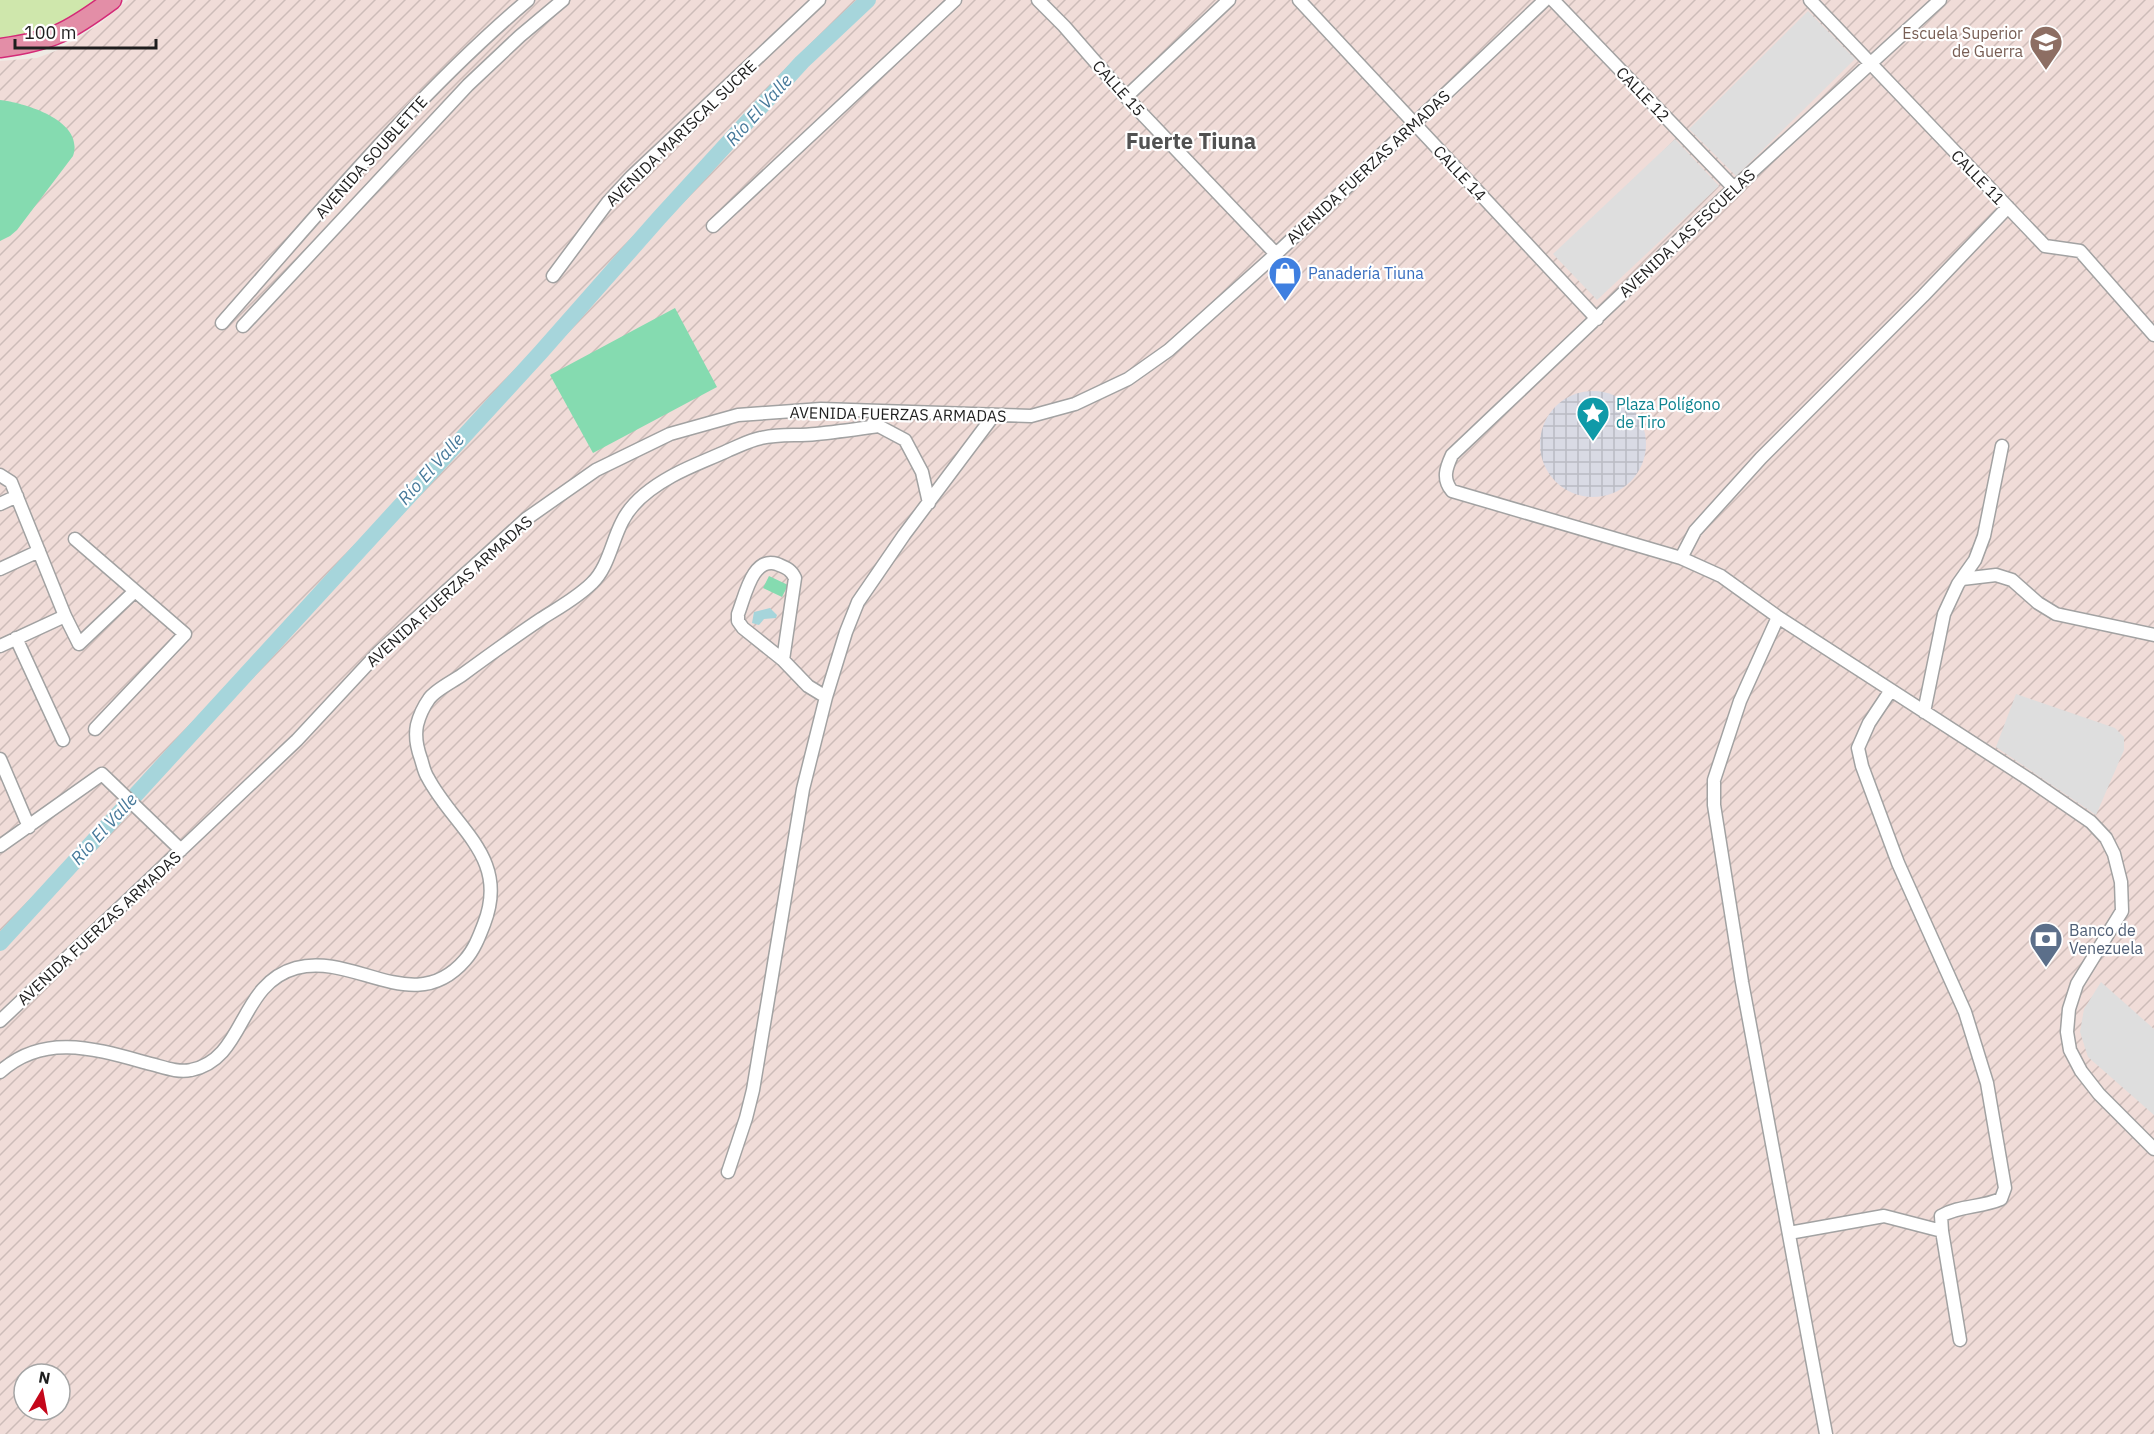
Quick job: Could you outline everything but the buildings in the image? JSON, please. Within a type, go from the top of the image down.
[{"type":"highway","points":[[0,48],[26,44],[62,34],[112,0]]},
{"type":"street","name":"AVENIDA SOUBLETTE","points":[[222,323],[405,117],[466,56],[528,0]]},
{"type":"street","points":[[243,326],[468,85],[520,36],[563,0]]},
{"type":"street","name":"AVENIDA MARISCAL SUCRE","points":[[553,276],[608,202],[631,177],[819,0]]},
{"type":"street","points":[[713,226],[955,0]]},
{"type":"street","name":"CALLE 15","points":[[1038,0],[1126,97],[1276,254]]},
{"type":"street","points":[[1126,97],[1229,0]]},
{"type":"street","name":"CALLE 14","points":[[1299,0],[1597,319]]},
{"type":"street","name":"AVENIDA FUERZAS ARMADAS","points":[[0,1021],[297,740],[378,653],[526,519],[596,470],[670,434],[738,415],[821,409],[1031,416],[1075,404],[1128,379],[1169,350],[1276,254],[1545,0]]},
{"type":"street","name":"CALLE 12","points":[[1553,0],[1734,188]]},
{"type":"street","name":"CALLE 11","points":[[1810,0],[2045,246],[2080,250],[2154,335]]},
{"type":"street","name":"AVENIDA LAS ESCUELAS","points":[[1681,558],[1452,491],[1446,483],[1445,474],[1452,455],[1734,188],[1940,0]]},
{"type":"street","points":[[2008,207],[1923,296],[1761,458],[1695,531],[1681,558],[1721,576],[1778,617],[2030,780],[2091,822],[2106,838],[2114,854],[2121,882],[2122,911],[2077,984],[2069,1009],[2067,1032],[2070,1050],[2099,1094],[2154,1149]]},
{"type":"street","points":[[850,410],[905,440],[922,472],[929,502]]},
{"type":"street","points":[[728,1172],[740,1139],[753,1090],[801,798],[826,697],[846,632],[858,602],[994,415]]},
{"type":"street","points":[[0,1072],[15,1060],[25,1056],[69,1046],[88,1048],[179,1070],[197,1069],[218,1058],[266,984],[280,974],[298,967],[325,965],[394,984],[408,985],[425,984],[450,975],[472,952],[488,912],[492,888],[489,872],[477,846],[427,777],[417,748],[417,726],[429,698],[595,581],[622,520],[648,491],[663,481],[759,438],[878,426]]},
{"type":"street","points":[[1924,712],[1944,614],[1962,579],[1975,560],[1984,537],[2002,446]]},
{"type":"street","points":[[0,475],[11,482],[65,616],[79,644],[135,591]]},
{"type":"street","points":[[0,504],[17,496]]},
{"type":"street","points":[[75,539],[184,634],[95,729]]},
{"type":"street","points":[[0,569],[39,551]]},
{"type":"street","points":[[783,660],[795,578],[789,569],[771,562],[765,563],[755,571],[738,614],[738,621],[743,628],[783,660],[808,686],[826,697]]},
{"type":"street","points":[[1962,579],[1996,575],[2012,580],[2038,603],[2056,614],[2154,635]]},
{"type":"street","points":[[0,646],[65,616]]},
{"type":"street","points":[[1778,617],[1740,701],[1714,780],[1714,805],[1744,993],[1826,1434]]},
{"type":"street","points":[[16,638],[63,740]]},
{"type":"street","points":[[1891,690],[1869,723],[1858,748],[1862,766],[1898,863],[1965,1012],[1987,1083],[2005,1188],[2001,1199],[1986,1205],[1952,1210],[1941,1216],[1960,1340]]},
{"type":"street","points":[[0,759],[29,827]]},
{"type":"street","points":[[0,846],[102,774],[181,850]]},
{"type":"street","points":[[1789,1233],[1884,1216],[1942,1231]]},
{"type":"shaded area","name":"Fuerte Tiuna","points":[[128,0],[2154,0],[2154,1434],[0,1434],[0,61],[37,58],[58,50],[101,23]]},
{"type":"shaded area","points":[[1808,11],[1855,59],[1736,176],[1689,129]]},
{"type":"shaded area","points":[[1675,139],[1719,186],[1597,300],[1553,254]]},
{"type":"shaded area","name":"Plaza Polígono de Tiro","points":[[1593,391],[1613,395],[1631,406],[1642,424],[1646,444],[1642,464],[1631,482],[1613,493],[1593,497],[1573,493],[1555,482],[1544,464],[1540,444],[1544,424],[1555,406],[1573,395]]},
{"type":"shaded area","points":[[2016,694],[2115,728],[2124,737],[2124,750],[2096,815],[1996,747]]},
{"type":"shaded area","points":[[2101,982],[2154,1029],[2154,1115],[2088,1057],[2080,1032],[2084,1009]]},
{"type":"green space","points":[[0,0],[112,0],[84,21],[0,48]]},
{"type":"green space","points":[[0,100],[24,105],[51,116],[70,133],[74,144],[73,156],[17,230],[0,241]]},
{"type":"green space","points":[[675,308],[717,387],[593,453],[550,375]]},
{"type":"green space","points":[[769,576],[788,585],[782,597],[763,588]]},
{"type":"water","points":[[770,608],[777,615],[776,618],[764,619],[759,625],[752,623],[754,612]]},
{"type":"waterway","name":"Río El Valle","points":[[0,943],[541,352],[659,218],[802,62],[868,0]]},
{"type":"place","name":"Escuela Superior de Guerra","points":[[2046,71]]},
{"type":"place","name":"Panadería Tiuna","points":[[1285,302]]},
{"type":"place","name":"Plaza Polígono de Tiro","points":[[1593,442]]},
{"type":"place","name":"Banco de Venezuela","points":[[2046,968]]},
{"type":"district","name":"Fuerte Tiuna","points":[[1191,141]]}]
